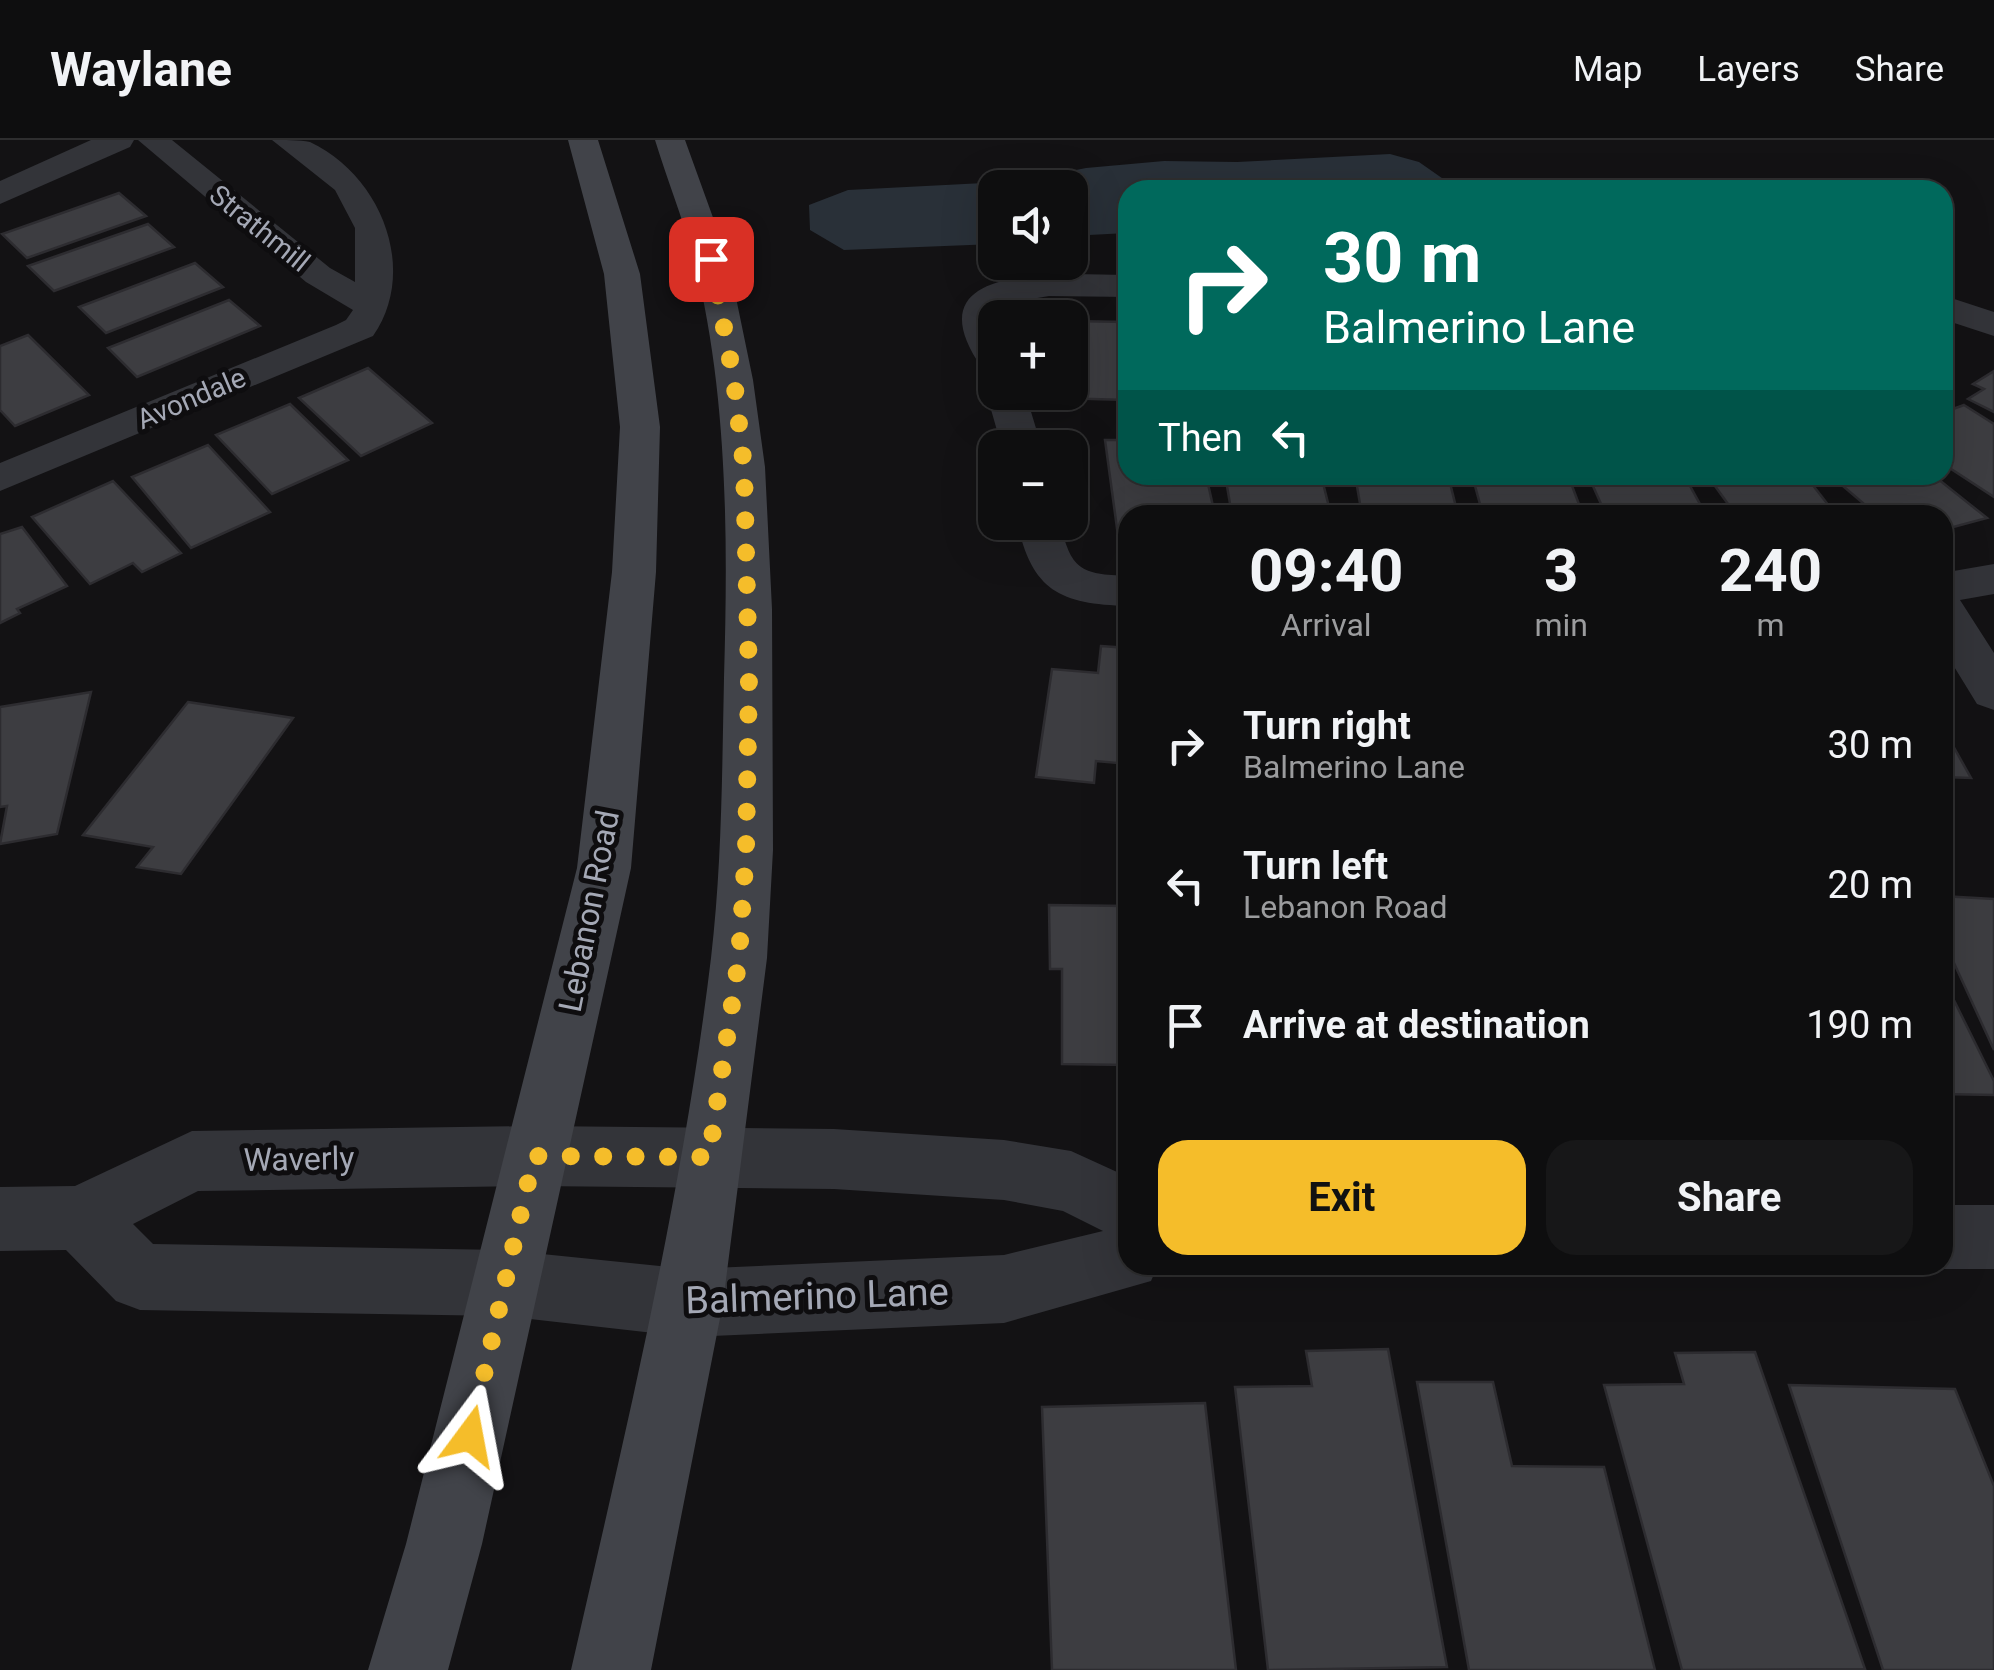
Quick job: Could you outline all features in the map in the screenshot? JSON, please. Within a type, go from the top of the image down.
[{"type":"main road","name":"Lebanon Road","points":[[408,1670],[449,1524],[504,1293],[503,1282],[604,868],[634,572],[638,408],[622,274],[583,140]]},
{"type":"main road","points":[[611,1670],[689,1303],[739,958],[746,850],[748,575],[734,380],[711,259],[670,140]]},
{"type":"street","points":[[0,194],[55,165],[119,140]]},
{"type":"street","name":"Strathmill","points":[[153,140],[318,275],[373,307]]},
{"type":"street","points":[[291,143],[348,184],[372,228],[373,307]]},
{"type":"street","points":[[987,300],[1025,286],[1118,286]]},
{"type":"street","name":"Avondale","points":[[0,478],[360,328],[373,307]]},
{"type":"street","points":[[1953,310],[1994,325]]},
{"type":"street","points":[[1042,540],[1045,558],[1062,577],[1092,588],[1118,590]]},
{"type":"street","points":[[1953,586],[1994,579]]},
{"type":"street","points":[[1953,626],[1994,692]]},
{"type":"street","points":[[534,1156],[834,1159],[1004,1170],[1071,1182],[1118,1205]]},
{"type":"street","name":"Waverly","points":[[0,1219],[79,1218],[192,1161],[534,1156]]},
{"type":"street","points":[[79,1218],[140,1278],[503,1282]]},
{"type":"street","points":[[1953,1237],[1994,1237]]},
{"type":"street","name":"Balmerino Lane","points":[[503,1282],[689,1303],[833,1300],[1004,1290],[1118,1261]]},
{"type":"shaded area","points":[[1390,154],[1419,162],[1445,180],[1118,180],[1118,233],[1088,235],[1088,170],[1076,170],[1164,161],[1237,162]]},
{"type":"shaded area","points":[[978,183],[978,245],[844,250],[810,230],[809,205],[848,190]]},
{"type":"building","points":[[119,193],[146,216],[27,258],[2,234]]},
{"type":"building","points":[[148,224],[174,247],[54,291],[28,266]]},
{"type":"building","points":[[195,263],[223,287],[106,333],[79,307]]},
{"type":"building","points":[[229,300],[260,326],[137,377],[108,348]]},
{"type":"building","points":[[1088,321],[1118,322],[1118,400],[1088,399]]},
{"type":"building","points":[[28,335],[89,395],[15,426],[0,410],[0,346]]},
{"type":"building","points":[[368,368],[432,423],[361,456],[299,398]]},
{"type":"building","points":[[1994,371],[1994,412],[1968,399],[1984,389],[1973,384]]},
{"type":"building","points":[[290,404],[348,460],[272,494],[216,435]]},
{"type":"building","points":[[1964,405],[1994,424],[1994,497],[1953,470],[1953,409]]},
{"type":"building","points":[[1105,440],[1118,440],[1118,485],[1208,485],[1213,505],[1118,505],[1118,536]]},
{"type":"building","points":[[208,445],[270,512],[191,548],[132,477]]},
{"type":"building","points":[[113,481],[181,553],[142,572],[133,563],[90,584],[32,517]]},
{"type":"building","points":[[1227,485],[1324,485],[1328,505],[1230,505]]},
{"type":"building","points":[[1357,485],[1450,485],[1456,505],[1360,505]]},
{"type":"building","points":[[1475,485],[1572,485],[1579,505],[1480,505]]},
{"type":"building","points":[[1592,485],[1690,485],[1700,505],[1602,505]]},
{"type":"building","points":[[1714,485],[1813,485],[1828,505],[1729,505]]},
{"type":"building","points":[[1842,485],[1946,485],[1987,518],[1953,527],[1953,505],[1865,505]]},
{"type":"building","points":[[22,527],[67,586],[17,609],[20,613],[0,623],[0,534]]},
{"type":"building","points":[[1101,646],[1118,647],[1118,763],[1096,761],[1094,783],[1036,777],[1052,669],[1098,673]]},
{"type":"building","points":[[91,692],[57,834],[0,844],[7,806],[0,807],[0,707]]},
{"type":"building","points":[[188,702],[293,718],[181,874],[137,867],[153,847],[83,835]]},
{"type":"building","points":[[1953,746],[1971,778],[1953,777]]},
{"type":"building","points":[[1953,897],[1994,899],[1994,1050],[1953,961]]},
{"type":"building","points":[[1049,905],[1118,906],[1118,1065],[1062,1064],[1062,969],[1050,969]]},
{"type":"building","points":[[1953,998],[1994,1081],[1994,1095],[1953,1094]]},
{"type":"building","points":[[1388,1349],[1447,1667],[1268,1670],[1235,1387],[1312,1386],[1306,1351]]},
{"type":"building","points":[[1755,1352],[1865,1669],[1682,1670],[1604,1385],[1684,1384],[1675,1353]]},
{"type":"building","points":[[1417,1382],[1493,1382],[1512,1466],[1604,1467],[1655,1670],[1469,1670]]},
{"type":"building","points":[[1789,1385],[1955,1389],[1994,1486],[1994,1670],[1883,1670]]},
{"type":"building","points":[[1205,1403],[1236,1670],[1052,1670],[1042,1407]]},
{"type":"route","points":[[470,1436],[534,1156],[709,1157],[739,958],[746,850],[749,678],[744,467],[734,380],[711,259]]}]
